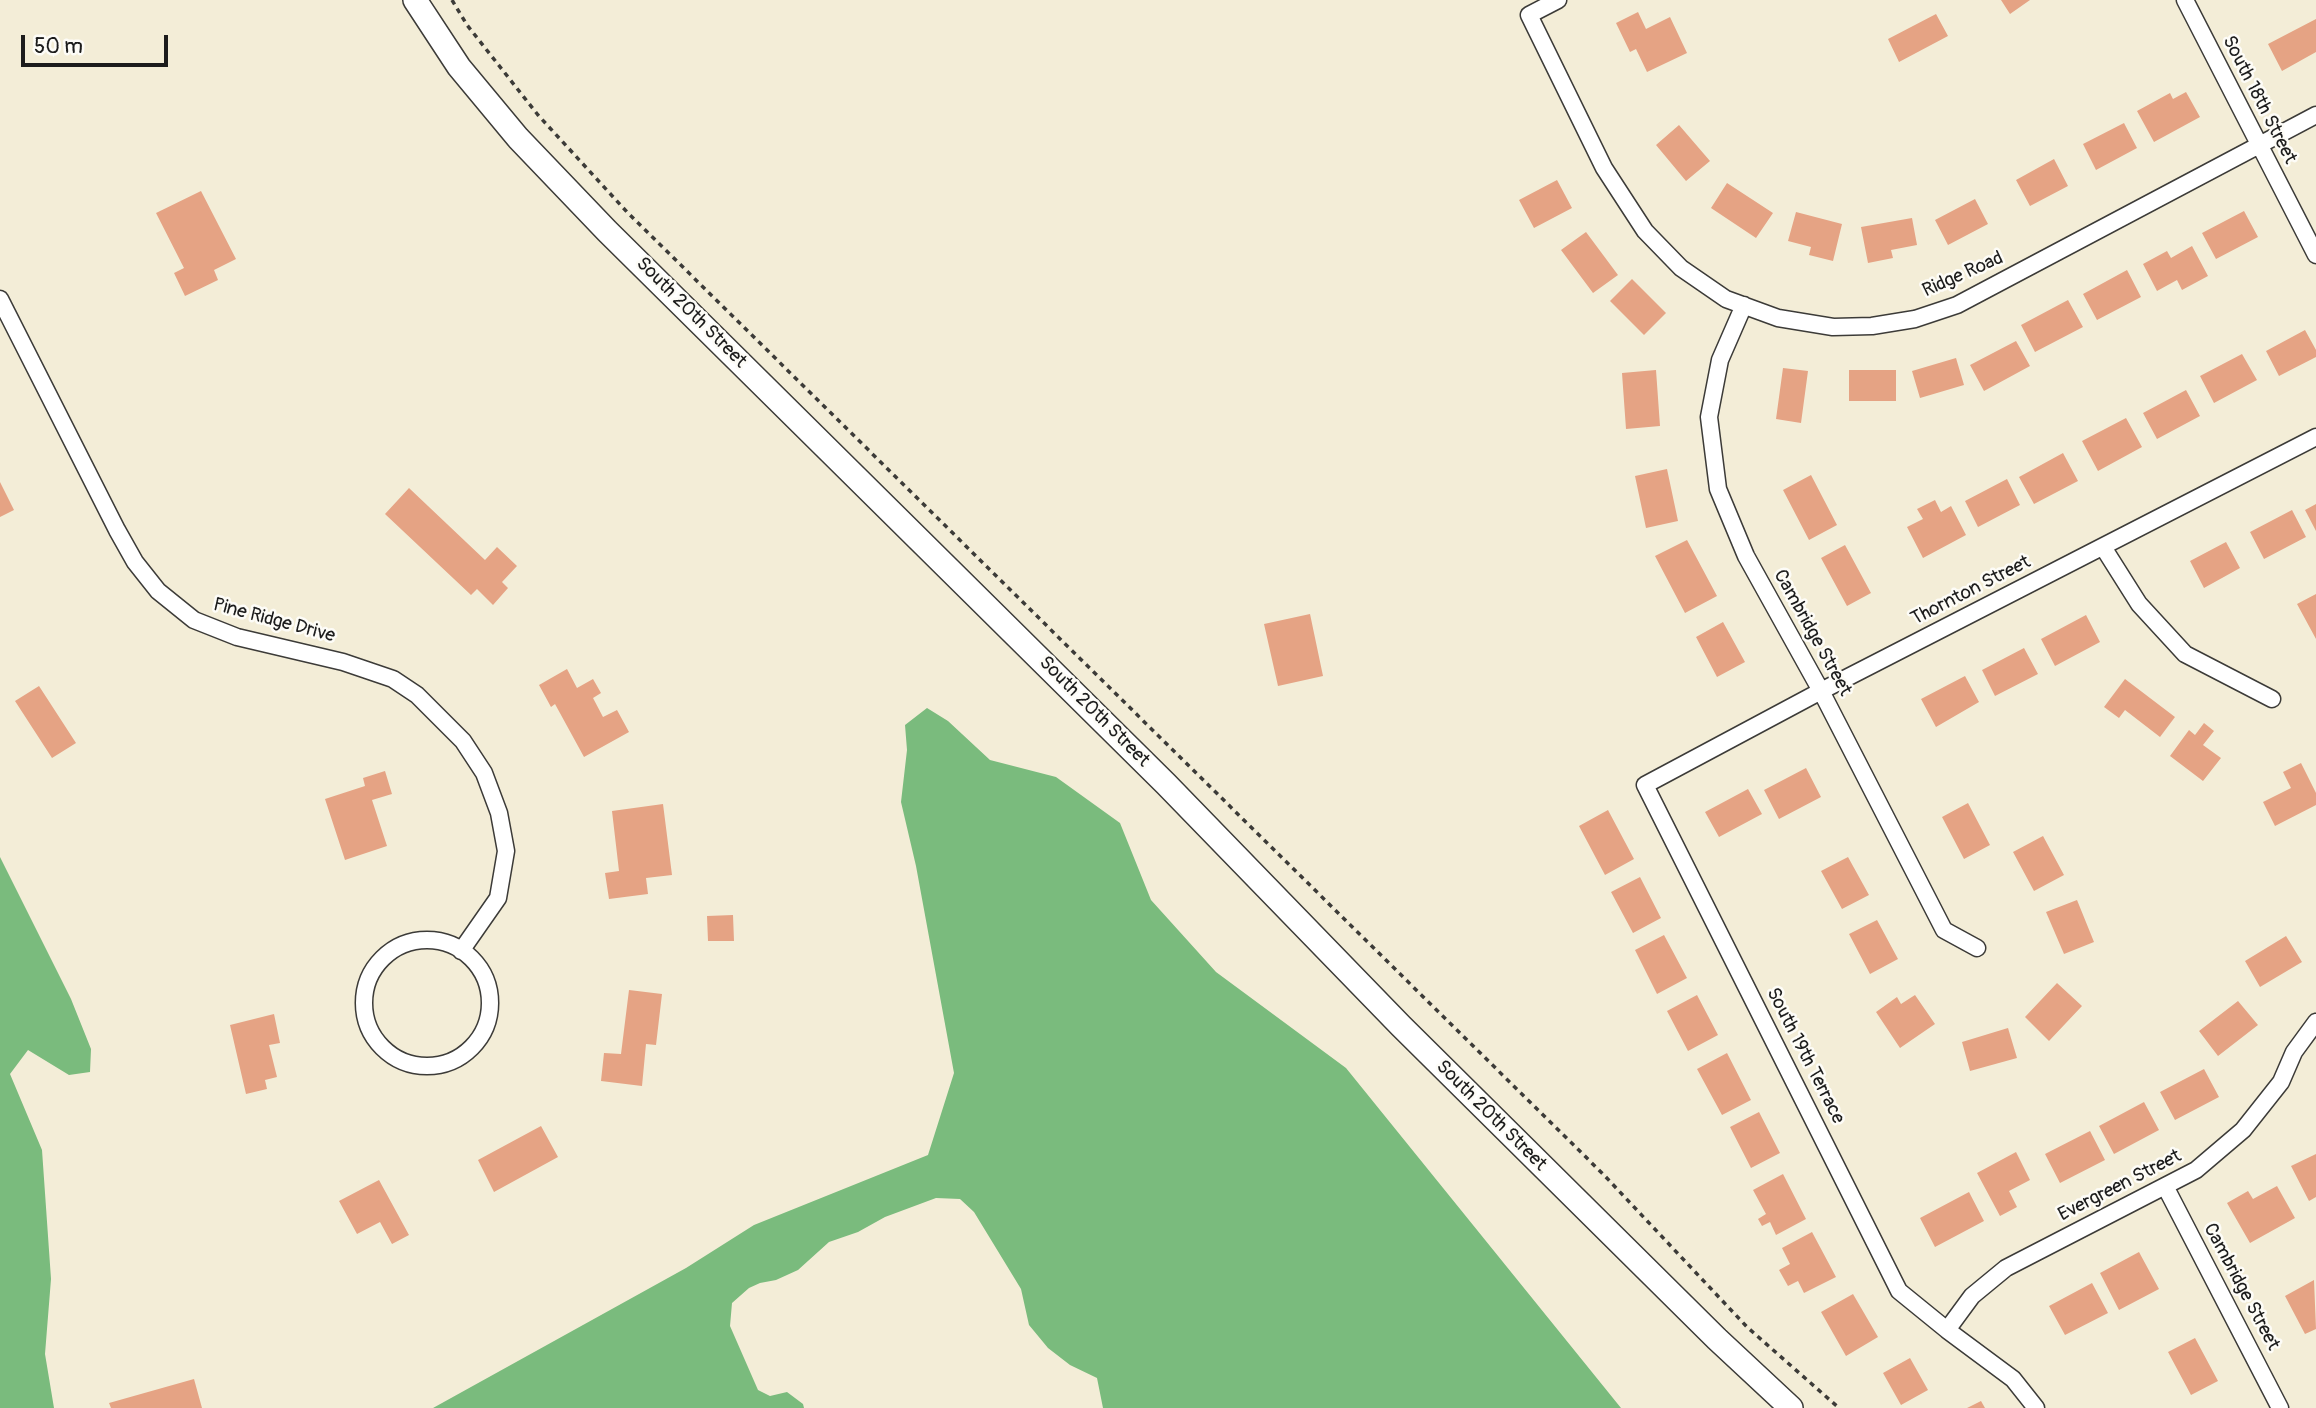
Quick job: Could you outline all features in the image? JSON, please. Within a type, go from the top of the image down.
[{"type":"main road","name":"South 20th Street","points":[[415,0],[459,67],[492,108],[607,231],[1166,784],[1439,1064],[1717,1339],[1791,1408]]},
{"type":"street","name":"Ridge Road","points":[[1558,0],[1529,15],[1604,169],[1645,231],[1681,268],[1726,299],[1778,318],[1833,327],[1872,326],[1915,319],[1957,305],[2316,115]]},
{"type":"street","name":"South 18th Street","points":[[2185,0],[2316,255]]},
{"type":"street","name":"Pine Ridge Drive","points":[[0,299],[117,530],[135,562],[158,591],[194,621],[204,625],[237,637],[343,662],[393,679],[417,695],[463,741],[488,783],[499,813],[506,851],[498,898],[461,951]]},
{"type":"street","name":"Cambridge Street","points":[[1744,305],[1720,360],[1709,417],[1718,489],[1746,556],[1821,691],[1944,930],[1977,948]]},
{"type":"street","name":"Thornton Street","points":[[1645,785],[1821,691],[2316,437]]},
{"type":"street","points":[[2103,547],[2139,604],[2185,654],[2272,699]]},
{"type":"street","name":"South 19th Terrace","points":[[1645,785],[1899,1291],[1947,1331],[2013,1379],[2036,1408]]},
{"type":"street","points":[[417,941],[435,941],[461,951],[470,956],[482,971],[489,989],[490,1009],[486,1027],[476,1044],[461,1057],[443,1065],[424,1067],[405,1063],[389,1054],[376,1041],[365,1016],[366,988],[373,971],[384,957],[417,941]]},
{"type":"street","name":"Evergreen Street","points":[[1947,1331],[1972,1296],[2006,1268],[2196,1170],[2244,1130],[2281,1082],[2294,1052],[2316,1022]]},
{"type":"street","name":"Cambridge Street","points":[[2165,1186],[2280,1408]]},
{"type":"path","points":[[452,0],[467,25],[538,115],[626,212],[1603,1174],[1747,1327],[1839,1408]]},
{"type":"green space","points":[[927,708],[948,721],[990,760],[1056,777],[1120,823],[1151,900],[1216,972],[1346,1068],[1621,1408],[1103,1408],[1097,1378],[1070,1365],[1048,1348],[1029,1325],[1021,1289],[974,1212],[960,1199],[936,1198],[829,1242],[798,1270],[749,1288],[732,1303],[730,1326],[758,1390],[770,1396],[787,1392],[803,1404],[804,1408],[433,1408],[686,1268],[754,1225],[928,1155],[954,1073],[916,866],[901,802],[907,750],[905,725]]},
{"type":"green space","points":[[0,857],[71,999],[91,1049],[90,1072],[69,1075],[28,1050],[10,1074],[42,1150],[51,1279],[45,1354],[54,1408],[0,1408]]},
{"type":"building","points":[[2001,0],[2030,0],[2010,14]]},
{"type":"building","points":[[1638,12],[1646,29],[1670,17],[1687,53],[1647,72],[1636,49],[1630,52],[1616,23]]},
{"type":"building","points":[[1936,14],[1948,36],[1899,62],[1888,39]]},
{"type":"building","points":[[2316,19],[2316,52],[2282,71],[2268,44]]},
{"type":"building","points":[[2186,92],[2200,117],[2154,142],[2137,111],[2170,93],[2173,99]]},
{"type":"building","points":[[2124,123],[2137,148],[2096,170],[2083,144]]},
{"type":"building","points":[[1679,125],[1710,161],[1686,181],[1656,145]]},
{"type":"building","points":[[2054,159],[2068,186],[2030,206],[2016,180]]},
{"type":"building","points":[[1557,180],[1572,208],[1534,228],[1519,200]]},
{"type":"building","points":[[1727,183],[1773,213],[1756,238],[1711,208]]},
{"type":"building","points":[[201,191],[236,259],[214,270],[218,280],[185,296],[174,273],[184,268],[156,213]]},
{"type":"building","points":[[1975,199],[1988,224],[1948,245],[1935,220]]},
{"type":"building","points":[[2244,211],[2258,237],[2216,259],[2202,233]]},
{"type":"building","points":[[1796,212],[1842,224],[1833,261],[1809,255],[1811,247],[1788,241]]},
{"type":"building","points":[[1912,218],[1917,245],[1891,250],[1893,258],[1868,263],[1861,227]]},
{"type":"building","points":[[1586,232],[1618,275],[1593,293],[1561,250]]},
{"type":"building","points":[[2192,246],[2208,276],[2182,290],[2177,280],[2157,291],[2143,264],[2167,251],[2171,258]]},
{"type":"building","points":[[2127,270],[2141,297],[2097,320],[2083,294]]},
{"type":"building","points":[[1632,279],[1666,313],[1644,335],[1610,301]]},
{"type":"building","points":[[2068,300],[2083,327],[2035,352],[2021,325]]},
{"type":"building","points":[[2305,330],[2316,350],[2316,357],[2279,376],[2266,351]]},
{"type":"building","points":[[2016,341],[2030,366],[1984,391],[1970,365]]},
{"type":"building","points":[[2242,354],[2257,380],[2214,403],[2200,376]]},
{"type":"building","points":[[1956,358],[1964,385],[1920,398],[1912,371]]},
{"type":"building","points":[[1783,368],[1808,371],[1801,423],[1776,419]]},
{"type":"building","points":[[1656,370],[1660,426],[1626,429],[1622,373]]},
{"type":"building","points":[[1849,370],[1896,370],[1896,401],[1849,401]]},
{"type":"building","points":[[2186,390],[2200,416],[2157,439],[2143,413]]},
{"type":"building","points":[[2126,418],[2142,447],[2098,471],[2082,441]]},
{"type":"building","points":[[2063,453],[2078,481],[2034,504],[2019,477]]},
{"type":"building","points":[[1667,469],[1678,521],[1646,528],[1635,476]]},
{"type":"building","points":[[1811,475],[1837,525],[1809,540],[1783,490]]},
{"type":"building","points":[[2007,479],[2020,505],[1978,527],[1965,501]]},
{"type":"building","points":[[0,482],[14,510],[0,517]]},
{"type":"building","points":[[409,488],[485,560],[497,547],[517,566],[502,582],[508,588],[493,605],[477,589],[471,595],[385,514]]},
{"type":"building","points":[[1935,500],[1941,512],[1951,506],[1966,535],[1923,558],[1907,527],[1923,519],[1917,509]]},
{"type":"building","points":[[2316,504],[2316,531],[2305,510]]},
{"type":"building","points":[[2292,510],[2306,537],[2264,559],[2250,532]]},
{"type":"building","points":[[1687,540],[1717,596],[1685,613],[1655,556]]},
{"type":"building","points":[[2226,542],[2240,568],[2204,588],[2190,561]]},
{"type":"building","points":[[1845,545],[1871,593],[1847,606],[1821,558]]},
{"type":"building","points":[[2316,594],[2316,639],[2297,604]]},
{"type":"building","points":[[1310,614],[1323,676],[1278,686],[1264,624]]},
{"type":"building","points":[[2086,615],[2100,642],[2055,666],[2041,639]]},
{"type":"building","points":[[1723,622],[1745,662],[1717,677],[1696,637]]},
{"type":"building","points":[[2024,648],[2038,674],[1995,696],[1982,670]]},
{"type":"building","points":[[567,669],[577,688],[593,679],[601,693],[593,698],[603,717],[617,710],[629,732],[584,757],[555,704],[551,707],[539,685]]},
{"type":"building","points":[[1965,676],[1979,702],[1936,727],[1921,699]]},
{"type":"building","points":[[2125,679],[2175,717],[2160,737],[2125,710],[2119,718],[2104,707]]},
{"type":"building","points":[[39,686],[76,743],[52,758],[15,701]]},
{"type":"building","points":[[2204,723],[2214,731],[2203,745],[2221,758],[2203,781],[2170,756],[2189,730],[2195,735]]},
{"type":"building","points":[[2301,763],[2316,793],[2316,805],[2275,826],[2263,802],[2291,788],[2283,772]]},
{"type":"building","points":[[1806,768],[1821,797],[1779,819],[1764,790]]},
{"type":"building","points":[[385,771],[392,794],[372,800],[387,846],[345,860],[325,799],[365,786],[363,778]]},
{"type":"building","points":[[1748,789],[1762,814],[1719,837],[1705,812]]},
{"type":"building","points":[[1968,803],[1990,845],[1964,859],[1942,817]]},
{"type":"building","points":[[663,804],[672,875],[646,878],[648,894],[609,899],[605,873],[619,871],[612,811]]},
{"type":"building","points":[[1608,810],[1634,859],[1605,875],[1579,826]]},
{"type":"building","points":[[2043,836],[2064,875],[2034,891],[2013,852]]},
{"type":"building","points":[[1848,857],[1869,895],[1842,909],[1821,871]]},
{"type":"building","points":[[1640,877],[1661,918],[1633,933],[1611,892]]},
{"type":"building","points":[[2077,900],[2094,942],[2064,954],[2046,912]]},
{"type":"building","points":[[733,915],[734,941],[708,941],[707,916]]},
{"type":"building","points":[[1877,920],[1898,959],[1870,974],[1849,934]]},
{"type":"building","points":[[1664,935],[1687,978],[1657,994],[1635,950]]},
{"type":"building","points":[[2286,936],[2302,962],[2260,987],[2245,961]]},
{"type":"building","points":[[2057,983],[2082,1006],[2049,1041],[2025,1017]]},
{"type":"building","points":[[629,990],[662,994],[656,1045],[646,1044],[642,1086],[601,1081],[604,1053],[621,1054]]},
{"type":"building","points":[[1697,995],[1718,1035],[1688,1051],[1667,1011]]},
{"type":"building","points":[[1915,995],[1935,1024],[1900,1048],[1876,1012],[1897,997],[1901,1004]]},
{"type":"building","points":[[2238,1001],[2258,1025],[2218,1056],[2199,1031]]},
{"type":"building","points":[[274,1014],[280,1043],[269,1045],[277,1077],[265,1080],[267,1089],[246,1094],[230,1025]]},
{"type":"building","points":[[2008,1028],[2017,1058],[1970,1071],[1962,1042]]},
{"type":"building","points":[[1727,1053],[1751,1100],[1722,1115],[1697,1069]]},
{"type":"building","points":[[2204,1069],[2219,1097],[2175,1120],[2160,1092]]},
{"type":"building","points":[[2144,1102],[2159,1130],[2114,1154],[2099,1126]]},
{"type":"building","points":[[1759,1112],[1780,1153],[1751,1168],[1730,1127]]},
{"type":"building","points":[[541,1126],[558,1157],[494,1192],[478,1160]]},
{"type":"building","points":[[2090,1131],[2105,1160],[2060,1183],[2045,1154]]},
{"type":"building","points":[[2016,1152],[2030,1180],[2009,1191],[2017,1207],[2000,1216],[1977,1173]]},
{"type":"building","points":[[2316,1154],[2316,1197],[2309,1201],[2291,1166]]},
{"type":"building","points":[[1783,1174],[1806,1219],[1776,1235],[1770,1222],[1762,1226],[1758,1219],[1766,1214],[1753,1190]]},
{"type":"building","points":[[379,1180],[409,1235],[392,1244],[380,1222],[357,1234],[339,1201]]},
{"type":"building","points":[[2277,1186],[2295,1218],[2250,1243],[2227,1203],[2248,1191],[2253,1199]]},
{"type":"building","points":[[1969,1192],[1984,1221],[1935,1247],[1920,1218]]},
{"type":"building","points":[[1812,1232],[1836,1277],[1804,1293],[1798,1281],[1788,1286],[1779,1270],[1790,1264],[1782,1248]]},
{"type":"building","points":[[2139,1252],[2159,1289],[2119,1310],[2100,1273]]},
{"type":"building","points":[[2314,1280],[2316,1329],[2305,1334],[2285,1296]]},
{"type":"building","points":[[2092,1283],[2108,1313],[2065,1335],[2049,1306]]},
{"type":"building","points":[[1853,1294],[1878,1337],[1846,1356],[1821,1312]]},
{"type":"building","points":[[2195,1338],[2218,1381],[2191,1395],[2168,1352]]},
{"type":"building","points":[[1910,1358],[1928,1390],[1901,1405],[1883,1373]]},
{"type":"building","points":[[194,1379],[202,1408],[111,1408],[109,1403]]},
{"type":"building","points":[[1981,1401],[1985,1408],[1967,1408]]}]
